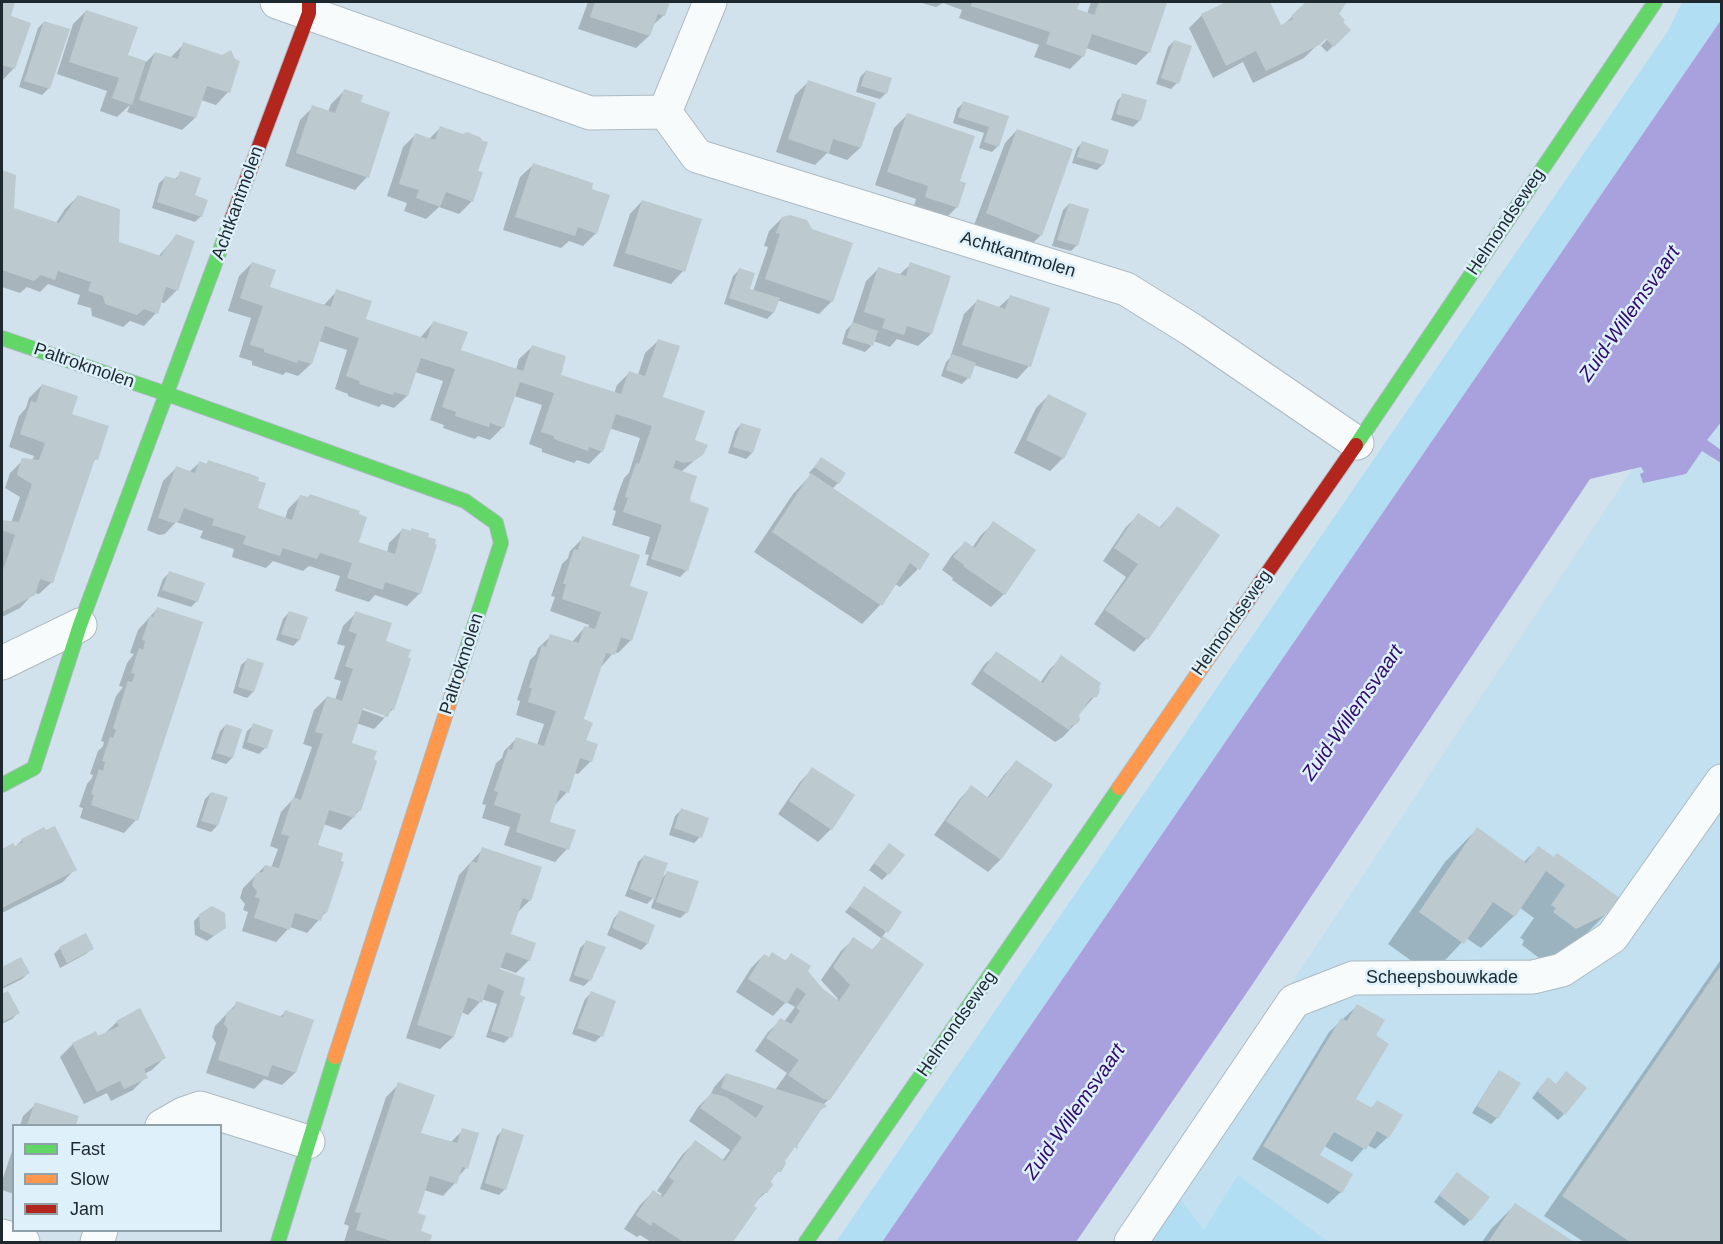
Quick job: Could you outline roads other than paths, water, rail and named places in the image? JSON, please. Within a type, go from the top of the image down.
[{"type":"street","points":[[277,2],[309,7],[590,113],[665,112],[710,2]]},
{"type":"street","name":"Helmondseweg","points":[[806,1242],[1357,443],[1655,2]]},
{"type":"street","name":"Achtkantmolen","points":[[167,394],[309,7]]},
{"type":"street","name":"Achtkantmolen","points":[[665,112],[697,156],[1126,289],[1192,330],[1357,443]]},
{"type":"street","name":"Paltrokmolen","points":[[2,338],[167,394],[465,501],[495,524],[501,543],[308,1142],[278,1242]]},
{"type":"street","points":[[2,785],[34,768],[81,625],[167,394]]},
{"type":"street","points":[[2,663],[81,625]]},
{"type":"street","name":"Scheepsbouwkade","points":[[1131,1242],[1294,1001],[1353,978],[1533,977],[1562,970],[1612,937],[1722,781]]},
{"type":"street","points":[[164,1124],[200,1108],[308,1142]]},
{"type":"street","points":[[2,1236],[22,1242]]},
{"type":"water","name":"Zuid-Willemsvaart","points":[[1721,20],[1722,421],[1707,440],[1721,450],[1721,463],[1702,451],[1686,474],[1643,483],[1640,474],[1644,472],[1641,467],[1590,479],[1252,985],[1076,1242],[882,1242]]}]
